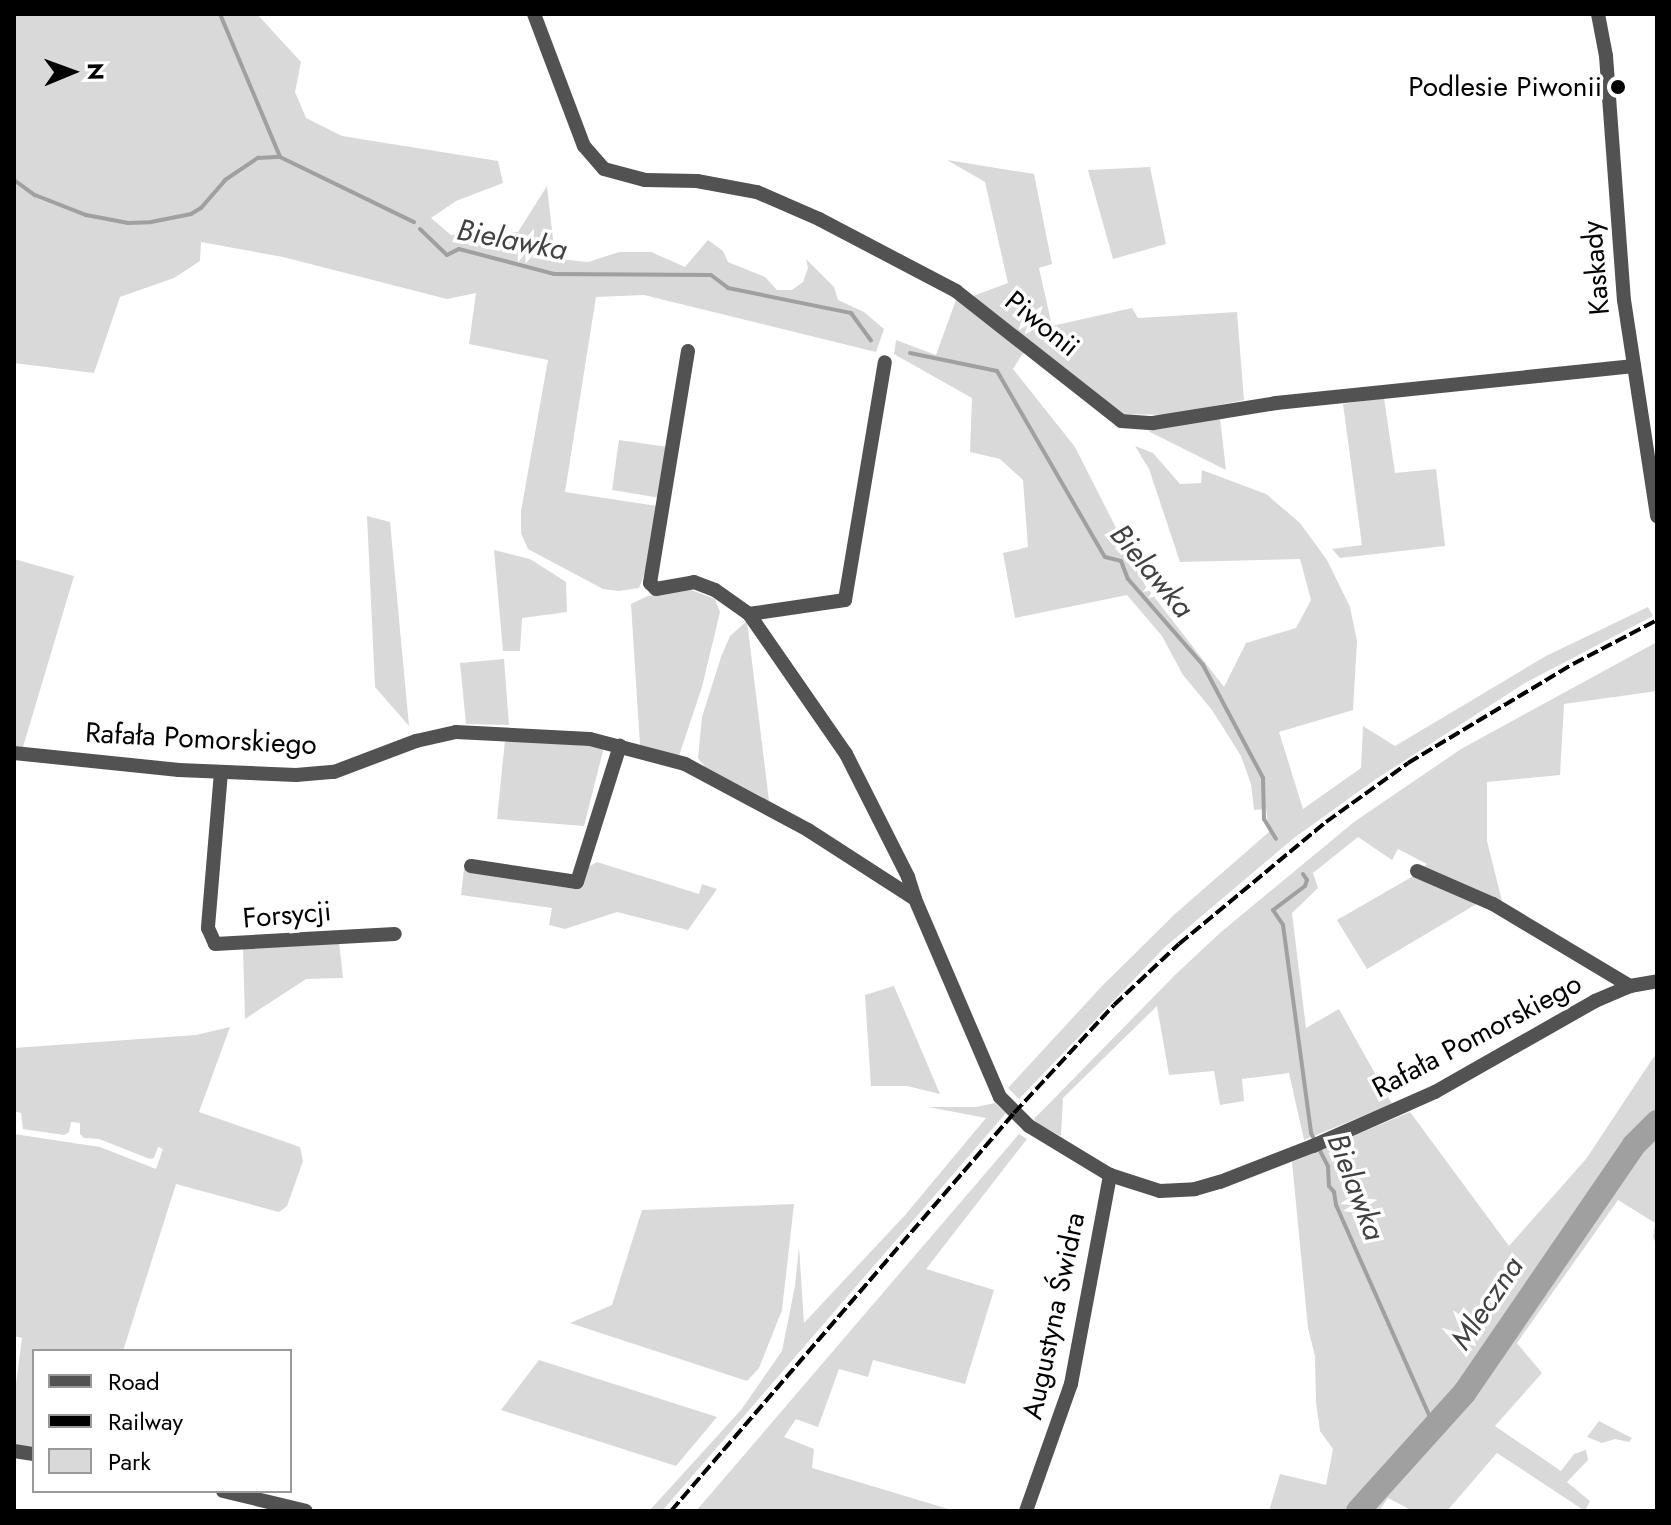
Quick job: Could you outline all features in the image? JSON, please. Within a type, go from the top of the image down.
[{"type":"street","name":"Piwonii","points":[[534,14],[584,146],[604,169],[645,180],[697,181],[757,192],[819,219],[956,291],[1121,421],[1153,423],[1276,403],[1634,366]]},
{"type":"street","name":"Kaskady","points":[[1598,14],[1606,56],[1622,271],[1657,516]]},
{"type":"street","name":"Rafała Pomorskiego","points":[[688,351],[650,583],[656,589],[694,582],[715,590],[749,614],[846,754],[908,877],[1000,1097],[1029,1126],[1110,1175],[1160,1191],[1195,1189],[1317,1144],[1435,1092],[1595,1001],[1630,986],[1657,981]]},
{"type":"street","points":[[749,614],[845,600],[885,362]]},
{"type":"street","name":"Rafała Pomorskiego","points":[[14,753],[221,772],[334,772],[416,741],[456,732],[550,735],[620,746],[685,764],[808,830],[915,899]]},
{"type":"street","points":[[471,866],[577,882],[620,746]]},
{"type":"street","name":"Forsycji","points":[[221,772],[208,928],[215,944],[395,934]]},
{"type":"street","points":[[1417,871],[1493,904],[1630,986]]},
{"type":"street","name":"Augustyna Świdra","points":[[1026,1511],[1071,1384],[1110,1175]]},
{"type":"street","points":[[231,1493],[306,1511]]},
{"type":"green space","points":[[14,14],[257,14],[301,62],[295,92],[306,118],[342,136],[498,161],[503,183],[456,201],[431,218],[451,235],[518,232],[547,186],[554,248],[559,259],[588,262],[619,252],[651,252],[685,267],[708,240],[723,251],[728,262],[765,277],[777,290],[792,290],[803,282],[808,268],[806,259],[834,287],[838,300],[864,312],[884,329],[876,352],[644,295],[596,297],[565,492],[657,506],[649,562],[639,588],[618,591],[603,589],[528,549],[521,533],[521,511],[548,360],[469,344],[476,293],[447,299],[283,257],[201,242],[200,261],[174,278],[120,297],[94,373],[14,363]]},
{"type":"green space","points":[[947,160],[1034,174],[1052,264],[1039,268],[1052,326],[1132,308],[1138,318],[1237,312],[1244,400],[1168,415],[1123,414],[973,296],[1008,283],[985,182]]},
{"type":"green space","points":[[1150,167],[1166,244],[1113,259],[1088,170]]},
{"type":"green space","points":[[957,297],[1025,350],[1013,369],[1075,447],[1145,585],[1224,687],[1246,643],[1296,628],[1311,600],[1300,559],[1180,562],[1149,469],[1135,446],[1153,453],[1180,484],[1201,483],[1202,470],[1266,494],[1300,523],[1327,560],[1350,607],[1357,641],[1353,710],[1279,732],[1303,809],[1361,768],[1363,726],[1395,746],[1546,656],[1648,607],[1653,616],[1525,683],[1376,779],[1294,838],[1165,947],[1019,1099],[1008,1088],[1102,986],[1176,913],[1269,832],[1266,809],[1254,810],[1251,784],[1241,756],[1212,710],[1183,675],[1162,636],[1127,595],[1015,618],[1003,553],[1028,547],[1023,480],[1000,459],[970,452],[972,398],[894,354],[896,340],[936,355]]},
{"type":"green space","points":[[1384,398],[1395,473],[1436,469],[1445,546],[1340,558],[1332,549],[1362,545],[1343,404]]},
{"type":"green space","points":[[1220,418],[1226,470],[1148,431]]},
{"type":"green space","points":[[619,440],[668,447],[660,498],[612,490]]},
{"type":"green space","points":[[367,516],[390,522],[409,726],[375,687]]},
{"type":"green space","points":[[494,550],[530,559],[566,582],[567,612],[522,618],[520,651],[503,651]]},
{"type":"green space","points":[[14,559],[74,576],[23,747],[14,746]]},
{"type":"green space","points":[[689,589],[715,599],[720,612],[702,687],[679,756],[640,745],[631,604],[648,596]]},
{"type":"green space","points":[[747,621],[769,801],[705,767],[698,758],[702,717],[721,657],[730,636]]},
{"type":"green space","points":[[1657,642],[1657,691],[1564,704],[1560,775],[1487,782],[1487,841],[1503,905],[1480,902],[1367,969],[1337,920],[1415,875],[1427,864],[1398,849],[1392,860],[1358,837],[1313,873],[1318,888],[1292,913],[1306,1028],[1339,1009],[1392,1104],[1304,1140],[1289,1073],[1242,1079],[1244,1101],[1220,1105],[1214,1071],[1169,1075],[1157,1006],[1063,1098],[1061,1136],[1037,1124],[1034,1119],[1176,974],[1221,932],[1354,822],[1461,749]]},
{"type":"green space","points":[[504,659],[509,725],[466,724],[460,663]]},
{"type":"green space","points":[[505,740],[604,747],[584,826],[497,819]]},
{"type":"green space","points":[[597,862],[699,894],[702,884],[717,889],[688,930],[617,912],[565,929],[549,925],[552,908],[461,895],[464,869],[578,888],[588,867]]},
{"type":"green space","points":[[339,942],[343,978],[306,979],[245,1019],[243,949]]},
{"type":"green space","points":[[894,986],[940,1094],[907,1086],[871,1086],[865,995]]},
{"type":"green space","points":[[230,1027],[199,1112],[300,1147],[303,1161],[287,1206],[279,1212],[176,1184],[124,1349],[32,1349],[32,1448],[14,1445],[14,1399],[22,1338],[14,1336],[14,1134],[100,1147],[156,1169],[163,1149],[158,1147],[154,1158],[150,1159],[99,1139],[84,1138],[80,1134],[80,1123],[71,1122],[69,1132],[64,1135],[23,1129],[21,1113],[14,1111],[14,1048],[196,1035]]},
{"type":"green space","points":[[1657,1052],[1657,1246],[1653,1237],[1655,1223],[1618,1200],[1517,1343],[1542,1373],[1495,1426],[1561,1471],[1574,1454],[1586,1450],[1588,1460],[1567,1482],[1590,1501],[1585,1511],[1497,1453],[1447,1511],[1413,1511],[1388,1498],[1379,1511],[1269,1511],[1280,1474],[1326,1485],[1333,1449],[1320,1431],[1316,1403],[1315,1356],[1308,1328],[1292,1162],[1410,1112],[1509,1246],[1586,1159]]},
{"type":"green space","points":[[995,1103],[1006,1113],[662,1511],[649,1511],[741,1410],[782,1351],[799,1247],[804,1323],[906,1214],[986,1118],[928,1107],[976,1107]]},
{"type":"green space","points":[[1019,1134],[1027,1139],[926,1269],[994,1290],[965,1384],[873,1360],[868,1377],[839,1369],[818,1427],[796,1419],[784,1437],[814,1449],[812,1468],[955,1511],[696,1511]]},
{"type":"green space","points":[[794,1204],[782,1310],[759,1368],[747,1381],[570,1323],[612,1305],[642,1210]]},
{"type":"green space","points":[[539,1360],[717,1417],[676,1466],[501,1410]]},
{"type":"green space","points":[[1599,1421],[1632,1438],[1629,1442],[1615,1439],[1602,1443],[1587,1437]]},
{"type":"waterway","name":"Bielawka","points":[[220,14],[280,157],[414,222]]},
{"type":"waterway","points":[[14,180],[35,195],[86,215],[128,223],[151,222],[191,214],[201,208],[225,180],[258,158],[280,157]]},
{"type":"waterway","name":"Bielawka","points":[[420,229],[447,255],[459,249],[554,274],[711,275],[728,288],[851,313],[871,341]]},
{"type":"waterway","name":"Bielawka","points":[[910,353],[997,371],[1105,557],[1121,561],[1128,579],[1203,665],[1263,778],[1264,819],[1276,839]]},
{"type":"waterway","name":"Bielawka","points":[[1303,874],[1307,880],[1305,886],[1273,910],[1283,925],[1311,1133],[1328,1167],[1329,1186],[1334,1192],[1336,1205],[1434,1426]]},
{"type":"waterway","name":"Mleczna","points":[[1358,1511],[1465,1392],[1634,1145],[1657,1122]]},
{"type":"railway","points":[[671,1511],[1014,1113],[1114,1005],[1179,944],[1326,822],[1408,763],[1573,664],[1657,620]]},
{"type":"place","name":"Podlesie Piwonii","points":[[1618,87]]}]
